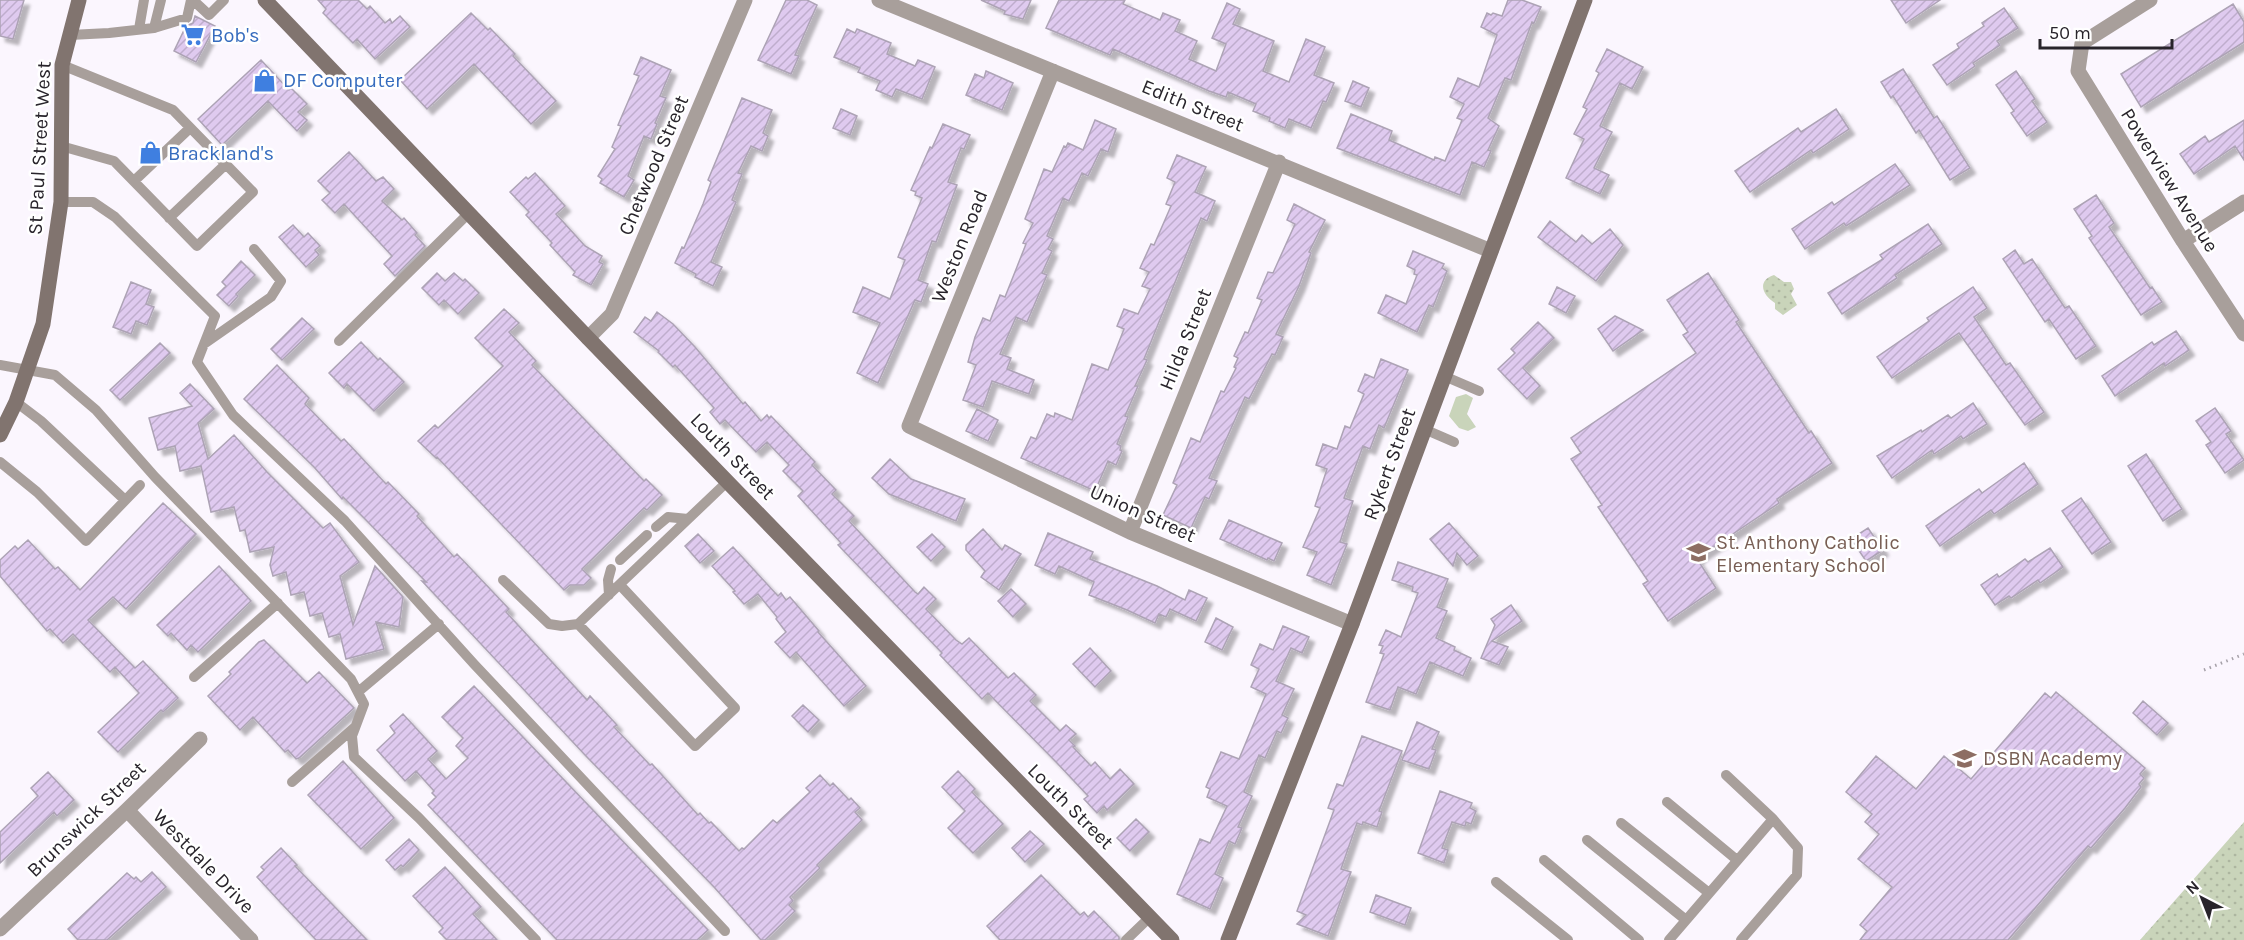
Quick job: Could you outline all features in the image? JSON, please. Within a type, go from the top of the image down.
[{"type":"main road","name":"St Paul Street West","points":[[0,435],[16,402],[43,324],[61,202],[62,65],[79,0]]},
{"type":"main road","name":"Louth Street","points":[[265,0],[588,339],[1172,940]]},
{"type":"main road","name":"Rykert Street","points":[[1228,940],[1352,624],[1585,0]]},
{"type":"street","name":"Chetwood Street","points":[[588,339],[612,314],[745,0]]},
{"type":"street","name":"Edith Street","points":[[879,0],[1491,251]]},
{"type":"street","name":"Powerview Avenue","points":[[2150,0],[2082,43],[2078,71],[2183,241],[2244,334]]},
{"type":"street","name":"Weston Road","points":[[921,431],[909,426],[1053,71]]},
{"type":"street","name":"Hilda Street","points":[[1130,532],[1278,162]]},
{"type":"street","points":[[2183,241],[2244,202]]},
{"type":"street","name":"Union Street","points":[[921,431],[1130,532],[1352,624]]},
{"type":"street","name":"Brunswick Street","points":[[0,929],[200,739]]},
{"type":"street","name":"Westdale Drive","points":[[127,810],[251,940]]},
{"type":"lane","points":[[139,29],[144,0]]},
{"type":"lane","points":[[153,28],[161,0]]},
{"type":"lane","points":[[70,34],[109,33],[153,28],[187,18],[192,0],[209,15],[224,0]]},
{"type":"lane","points":[[61,146],[114,161],[197,246],[253,192],[173,110],[62,65]]},
{"type":"lane","points":[[134,181],[190,128]]},
{"type":"lane","points":[[169,218],[226,164]]},
{"type":"lane","points":[[61,202],[93,202],[115,217],[215,316],[197,362],[233,415],[345,522],[725,931]]},
{"type":"lane","points":[[339,341],[469,213]]},
{"type":"lane","points":[[204,344],[271,297],[281,281],[254,249]]},
{"type":"lane","points":[[0,365],[55,375],[96,410],[155,477],[351,679],[364,704],[352,736],[354,757],[418,818],[536,940]]},
{"type":"lane","points":[[1444,376],[1479,391]]},
{"type":"lane","points":[[16,402],[41,421],[125,500]]},
{"type":"lane","points":[[1424,429],[1454,442]]},
{"type":"lane","points":[[0,462],[37,492],[86,541],[140,485]]},
{"type":"lane","points":[[503,580],[549,624],[562,626],[578,624],[728,481]]},
{"type":"lane","points":[[656,527],[668,517],[688,519]]},
{"type":"lane","points":[[620,560],[647,535]]},
{"type":"lane","points":[[609,595],[608,580],[611,569]]},
{"type":"lane","points":[[578,624],[695,746],[735,708],[620,585]]},
{"type":"lane","points":[[194,677],[278,603]]},
{"type":"lane","points":[[358,692],[439,624]]},
{"type":"lane","points":[[292,782],[355,727]]},
{"type":"lane","points":[[1726,776],[1773,819],[1798,848],[1797,875],[1741,940]]},
{"type":"lane","points":[[1667,802],[1737,860]]},
{"type":"lane","points":[[1670,940],[1773,819]]},
{"type":"lane","points":[[1621,824],[1709,893]]},
{"type":"lane","points":[[1587,840],[1686,920]]},
{"type":"lane","points":[[1544,860],[1639,940]]},
{"type":"lane","points":[[1496,882],[1568,940]]},
{"type":"lane","points":[[1126,940],[1150,917]]},
{"type":"path","points":[[2204,670],[2244,654]]},
{"type":"green space","points":[[1774,275],[1784,282],[1791,282],[1794,289],[1791,294],[1797,305],[1783,315],[1775,309],[1775,303],[1767,297],[1763,289],[1765,281]]},
{"type":"green space","points":[[1466,394],[1473,398],[1467,414],[1476,427],[1468,431],[1459,428],[1449,416],[1456,397]]},
{"type":"green space","points":[[2244,822],[2244,940],[2140,940]]},
{"type":"building","points":[[0,0],[24,0],[13,39],[0,36]]},
{"type":"building","points":[[318,0],[358,0],[367,9],[370,6],[385,23],[390,19],[392,23],[400,16],[410,27],[375,59],[357,39],[353,43],[323,13],[326,9]]},
{"type":"building","points":[[786,0],[807,0],[817,5],[795,55],[799,56],[791,74],[758,60]]},
{"type":"building","points":[[981,0],[1031,0],[1023,19],[1004,14],[1005,11]]},
{"type":"building","points":[[1059,0],[1125,0],[1123,4],[1160,20],[1163,13],[1180,20],[1175,31],[1197,41],[1189,59],[1216,71],[1226,44],[1212,38],[1227,3],[1240,9],[1233,24],[1274,41],[1263,71],[1289,82],[1306,39],[1325,47],[1314,75],[1334,83],[1311,128],[1289,119],[1285,128],[1253,111],[1256,104],[1228,92],[1226,97],[1113,49],[1110,55],[1046,28]]},
{"type":"building","points":[[1508,0],[1522,0],[1541,7],[1534,23],[1532,22],[1511,80],[1505,78],[1488,118],[1499,126],[1488,150],[1491,151],[1484,167],[1472,162],[1460,195],[1337,148],[1351,114],[1392,131],[1389,140],[1434,160],[1435,157],[1445,161],[1462,120],[1457,118],[1464,104],[1450,97],[1458,78],[1479,87],[1497,35],[1481,27],[1487,13],[1502,16]]},
{"type":"building","points":[[1891,0],[1940,0],[1906,23]]},
{"type":"building","points":[[2233,4],[2244,22],[2244,42],[2141,107],[2121,74]]},
{"type":"building","points":[[2004,8],[2018,28],[1997,41],[2000,45],[1973,63],[1975,66],[1947,85],[1933,65],[1959,48],[1957,44],[1984,26],[1982,23]]},
{"type":"building","points":[[471,13],[488,30],[490,28],[556,101],[531,124],[474,64],[427,109],[400,80]]},
{"type":"building","points":[[195,16],[215,26],[196,62],[174,51],[186,26],[193,23]]},
{"type":"building","points":[[847,29],[855,33],[857,29],[891,43],[887,54],[915,66],[918,60],[935,67],[922,99],[896,89],[892,97],[876,90],[880,81],[858,72],[860,68],[834,57]]},
{"type":"building","points":[[1607,49],[1643,67],[1632,89],[1620,83],[1600,126],[1612,132],[1594,168],[1609,175],[1600,194],[1566,178],[1584,139],[1574,134],[1587,109],[1583,107]]},
{"type":"building","points":[[641,57],[671,70],[660,96],[666,98],[655,123],[657,124],[651,139],[644,136],[628,176],[634,180],[624,197],[600,183],[602,179],[598,176],[615,149],[612,147],[621,126],[618,125],[639,76],[634,74]]},
{"type":"building","points":[[261,60],[289,90],[291,88],[307,104],[298,112],[307,120],[297,131],[268,101],[222,145],[198,119]]},
{"type":"building","points":[[1903,69],[1934,118],[1937,116],[1970,168],[1950,180],[1919,130],[1916,133],[1893,96],[1891,98],[1881,82]]},
{"type":"building","points":[[986,71],[1013,83],[1002,110],[966,95],[975,74],[984,78]]},
{"type":"building","points":[[2016,71],[2035,99],[2032,101],[2047,122],[2027,136],[2011,113],[2014,111],[1996,85]]},
{"type":"building","points":[[1353,81],[1369,88],[1361,107],[1345,101]]},
{"type":"building","points":[[742,98],[772,110],[763,133],[768,136],[762,151],[751,146],[738,173],[742,174],[732,200],[736,202],[711,262],[722,267],[713,286],[675,263],[703,204],[711,182],[708,180]]},
{"type":"building","points":[[841,109],[857,116],[850,135],[833,128]]},
{"type":"building","points":[[1836,109],[1849,129],[1813,153],[1811,150],[1750,192],[1735,171],[1798,128],[1801,132]]},
{"type":"building","points":[[1095,120],[1116,129],[1108,152],[1101,149],[1088,176],[1082,173],[1069,201],[1063,198],[1047,236],[1053,239],[1048,249],[1052,251],[1042,273],[1047,275],[1027,322],[1016,317],[1000,354],[1011,358],[1007,369],[1034,380],[1029,394],[992,381],[983,407],[963,400],[976,365],[968,362],[975,337],[983,318],[990,321],[1000,295],[1005,297],[1026,244],[1023,243],[1033,223],[1025,219],[1044,169],[1052,172],[1064,146],[1066,147],[1068,143],[1083,150]]},
{"type":"building","points":[[2244,120],[2244,160],[2235,146],[2194,174],[2180,154],[2205,136],[2209,142]]},
{"type":"building","points":[[943,124],[970,135],[964,149],[961,148],[948,182],[957,185],[936,242],[932,241],[918,280],[928,284],[921,302],[915,300],[878,383],[857,373],[880,323],[853,312],[863,287],[890,299],[905,260],[898,257],[922,198],[911,190]]},
{"type":"building","points":[[349,152],[376,181],[383,177],[394,189],[382,201],[402,220],[404,218],[425,246],[395,276],[384,264],[392,256],[344,204],[335,213],[322,200],[330,193],[318,181]]},
{"type":"building","points":[[1177,155],[1206,167],[1195,192],[1215,201],[1207,221],[1201,218],[1144,359],[1147,360],[1135,386],[1138,386],[1125,416],[1128,417],[1117,444],[1121,446],[1122,451],[1116,465],[1108,461],[1095,491],[1021,458],[1031,437],[1036,439],[1047,414],[1054,417],[1055,413],[1072,420],[1092,364],[1108,370],[1124,329],[1117,326],[1124,309],[1138,314],[1150,289],[1142,286],[1149,272],[1140,268],[1151,244],[1154,245],[1171,206],[1166,204],[1175,182],[1167,178]]},
{"type":"building","points":[[1895,164],[1910,185],[1846,226],[1844,223],[1805,249],[1792,229],[1832,202],[1834,205]]},
{"type":"building","points":[[535,173],[565,206],[556,214],[585,246],[602,256],[599,262],[603,264],[591,285],[573,275],[575,272],[550,245],[552,243],[526,215],[529,212],[510,192],[526,177],[528,179]]},
{"type":"building","points":[[2096,195],[2114,223],[2109,227],[2162,302],[2141,315],[2089,238],[2092,236],[2074,209]]},
{"type":"building","points":[[1294,204],[1325,220],[1309,252],[1311,253],[1299,286],[1276,334],[1283,337],[1249,399],[1245,397],[1209,478],[1217,481],[1209,499],[1205,497],[1191,528],[1163,515],[1177,485],[1173,483],[1191,438],[1200,442],[1221,391],[1224,392],[1236,368],[1234,367],[1238,358],[1234,356],[1245,332],[1248,333],[1262,300],[1257,298],[1268,272],[1273,273],[1295,224],[1287,220]]},
{"type":"building","points":[[1550,221],[1576,242],[1582,235],[1592,244],[1610,229],[1623,245],[1596,281],[1538,237]]},
{"type":"building","points":[[1928,224],[1942,244],[1895,275],[1897,278],[1842,314],[1828,293],[1883,259],[1880,255]]},
{"type":"building","points":[[293,225],[304,237],[308,233],[320,246],[315,250],[319,255],[306,267],[279,237]]},
{"type":"building","points":[[2015,250],[2024,264],[2032,259],[2065,308],[2069,306],[2096,346],[2076,359],[2049,319],[2045,322],[2003,259]]},
{"type":"building","points":[[1413,251],[1444,264],[1442,268],[1447,271],[1433,307],[1429,305],[1417,332],[1378,313],[1386,295],[1406,304],[1417,275],[1414,274],[1415,270],[1407,266]]},
{"type":"building","points":[[241,261],[255,275],[236,294],[238,296],[229,306],[217,295],[226,286],[222,282]]},
{"type":"building","points":[[437,273],[445,281],[454,273],[463,281],[465,279],[479,293],[458,314],[444,300],[439,305],[422,288]]},
{"type":"building","points":[[1708,273],[1739,320],[1736,322],[1809,433],[1811,431],[1832,463],[1777,499],[1779,503],[1697,559],[1716,588],[1668,621],[1643,584],[1648,581],[1598,507],[1602,505],[1571,459],[1581,453],[1571,438],[1696,353],[1683,335],[1688,332],[1667,300]]},
{"type":"building","points":[[131,282],[151,290],[146,304],[154,307],[147,325],[136,321],[131,334],[113,327]]},
{"type":"building","points":[[1557,287],[1575,296],[1566,313],[1549,304]]},
{"type":"building","points":[[1973,287],[1987,308],[1974,317],[2006,365],[2010,363],[2044,412],[2025,425],[1959,333],[1892,378],[1877,357],[1929,321],[1927,318]]},
{"type":"building","points":[[504,309],[519,323],[509,332],[536,361],[532,365],[644,481],[646,479],[662,495],[647,510],[644,508],[582,569],[591,578],[584,585],[570,585],[564,590],[437,457],[418,441],[435,425],[438,428],[503,366],[475,338]]},
{"type":"building","points":[[657,312],[673,324],[695,347],[743,404],[745,402],[761,421],[767,415],[769,418],[771,416],[815,462],[812,465],[836,490],[832,494],[854,516],[849,521],[915,592],[918,594],[924,587],[936,599],[926,609],[956,640],[962,644],[969,638],[1008,678],[1014,673],[1036,695],[1030,701],[1060,731],[1066,725],[1076,734],[1069,740],[1091,766],[1095,762],[1110,779],[1120,769],[1134,784],[1107,810],[1104,806],[1097,813],[1084,799],[1088,796],[1057,763],[988,693],[982,699],[940,655],[942,653],[838,545],[841,543],[798,496],[803,491],[783,471],[789,465],[767,442],[756,452],[725,420],[720,424],[710,412],[714,408],[675,365],[673,367],[659,351],[634,332],[645,317],[651,321]]},
{"type":"building","points":[[1615,316],[1643,330],[1613,351],[1598,329]]},
{"type":"building","points":[[302,318],[314,329],[282,360],[271,349]]},
{"type":"building","points":[[1538,322],[1554,338],[1523,368],[1540,386],[1527,399],[1498,369],[1515,353],[1511,349]]},
{"type":"building","points":[[2176,331],[2189,350],[2165,366],[2164,363],[2115,396],[2102,376],[2152,342],[2154,345]]},
{"type":"building","points":[[361,342],[404,382],[374,411],[347,384],[344,388],[329,373]]},
{"type":"building","points":[[160,343],[170,353],[120,400],[110,390]]},
{"type":"building","points":[[1381,359],[1408,370],[1384,428],[1379,425],[1370,449],[1363,446],[1344,498],[1353,501],[1340,542],[1347,544],[1331,585],[1307,575],[1317,552],[1303,547],[1320,508],[1315,506],[1327,469],[1316,465],[1323,444],[1337,449],[1345,426],[1350,428],[1364,394],[1358,391],[1365,374],[1374,378]]},
{"type":"building","points":[[277,365],[309,398],[305,404],[341,441],[344,439],[386,484],[388,482],[419,514],[417,516],[454,557],[457,554],[509,609],[506,612],[587,700],[590,696],[617,725],[614,727],[650,765],[652,764],[698,815],[700,813],[709,823],[711,822],[739,851],[744,849],[773,820],[777,823],[810,792],[806,788],[820,775],[830,786],[833,783],[860,808],[855,812],[862,820],[817,865],[820,868],[790,897],[793,901],[789,905],[795,911],[765,940],[761,940],[714,887],[585,755],[422,581],[426,582],[244,399]]},
{"type":"building","points":[[190,384],[214,409],[198,423],[208,459],[234,435],[323,528],[330,523],[359,562],[340,576],[353,625],[375,566],[403,597],[399,627],[376,622],[384,649],[346,659],[340,634],[329,637],[322,613],[310,616],[304,592],[291,595],[286,572],[273,576],[270,565],[274,547],[250,552],[245,530],[240,531],[234,507],[211,512],[201,466],[180,471],[175,446],[158,450],[149,418],[192,406],[180,393]]},
{"type":"building","points":[[1973,403],[1987,424],[1963,439],[1961,436],[1934,454],[1932,450],[1892,478],[1877,456],[1948,415],[1951,418]]},
{"type":"building","points":[[2215,408],[2231,431],[2226,434],[2244,460],[2225,473],[2206,445],[2211,442],[2196,421]]},
{"type":"building","points":[[977,409],[998,420],[988,441],[966,431]]},
{"type":"building","points":[[2146,454],[2182,509],[2163,521],[2128,466]]},
{"type":"building","points":[[890,459],[911,479],[965,499],[956,521],[889,494],[872,478]]},
{"type":"building","points":[[2024,463],[2038,484],[1994,514],[1991,510],[1940,546],[1926,526],[1979,489],[1982,493]]},
{"type":"building","points":[[2081,498],[2111,542],[2092,554],[2062,511]]},
{"type":"building","points":[[163,503],[196,534],[126,609],[113,597],[88,620],[135,668],[143,661],[178,698],[163,712],[161,710],[118,752],[98,732],[139,693],[115,667],[110,672],[73,634],[63,643],[50,629],[47,631],[0,576],[0,560],[15,546],[18,549],[28,540],[55,569],[58,567],[80,590]]},
{"type":"building","points":[[1229,520],[1282,543],[1274,561],[1220,539]]},
{"type":"building","points":[[1449,523],[1478,556],[1467,565],[1457,553],[1453,566],[1430,539]]},
{"type":"building","points":[[1868,528],[1883,550],[1866,561],[1851,539]]},
{"type":"building","points":[[983,529],[1002,550],[1005,545],[1021,554],[999,590],[981,577],[985,571],[966,550],[966,545]]},
{"type":"building","points":[[1048,533],[1093,552],[1090,559],[1185,600],[1189,590],[1207,598],[1196,621],[1170,609],[1166,617],[1159,614],[1155,623],[1089,595],[1094,582],[1059,566],[1055,574],[1035,565]]},
{"type":"building","points":[[698,534],[714,551],[700,563],[685,546]]},
{"type":"building","points":[[932,534],[945,547],[931,561],[917,547]]},
{"type":"building","points":[[733,547],[778,596],[781,593],[786,600],[790,597],[866,686],[844,706],[796,652],[790,658],[775,642],[786,632],[758,594],[744,604],[712,566]]},
{"type":"building","points":[[2050,548],[2063,567],[2040,583],[2038,580],[2011,598],[2009,596],[1995,605],[1981,585],[1997,574],[1999,577],[2025,559],[2028,562]]},
{"type":"building","points":[[1398,562],[1448,579],[1437,607],[1447,611],[1436,638],[1471,658],[1463,676],[1430,662],[1416,694],[1398,687],[1390,710],[1366,702],[1384,654],[1380,653],[1383,646],[1379,645],[1386,630],[1401,637],[1418,593],[1412,591],[1413,587],[1392,580]]},
{"type":"building","points":[[219,566],[251,601],[198,652],[191,645],[187,650],[171,633],[168,636],[157,625]]},
{"type":"building","points":[[1011,589],[1026,604],[1013,617],[998,601]]},
{"type":"building","points":[[1511,605],[1522,621],[1492,641],[1508,647],[1499,665],[1481,658],[1495,625],[1491,619]]},
{"type":"building","points":[[1216,618],[1233,627],[1222,650],[1205,642]]},
{"type":"building","points":[[1283,626],[1309,637],[1302,653],[1291,648],[1276,681],[1294,689],[1282,715],[1288,718],[1281,733],[1277,731],[1265,758],[1259,755],[1244,792],[1252,796],[1238,827],[1242,828],[1235,844],[1229,841],[1215,874],[1223,878],[1210,909],[1177,894],[1200,839],[1210,843],[1227,806],[1207,797],[1210,789],[1206,787],[1221,752],[1239,759],[1266,694],[1251,687],[1259,669],[1251,665],[1260,644],[1273,650]]},
{"type":"building","points":[[264,640],[307,683],[319,672],[354,708],[296,759],[288,750],[285,752],[253,717],[240,730],[208,696],[259,642]]},
{"type":"building","points":[[1090,648],[1111,671],[1095,687],[1073,664]]},
{"type":"building","points":[[474,686],[708,930],[697,940],[557,940],[428,805],[436,797],[432,793],[434,791],[416,771],[405,781],[377,750],[395,733],[390,726],[403,714],[437,751],[428,759],[446,779],[468,758],[456,746],[463,738],[442,717]]},
{"type":"building","points":[[2056,692],[2145,768],[2140,774],[2144,778],[2139,784],[2141,787],[2125,808],[2091,848],[2088,846],[2008,940],[1860,940],[1867,931],[1860,925],[1892,887],[1858,859],[1879,834],[1865,822],[1872,814],[1846,792],[1876,756],[1916,789],[1944,756],[1971,779],[2045,693],[2051,698]]},
{"type":"building","points":[[2143,701],[2168,723],[2157,735],[2133,713]]},
{"type":"building","points":[[803,705],[819,720],[808,732],[792,716]]},
{"type":"building","points":[[1417,722],[1439,732],[1432,749],[1436,750],[1429,769],[1402,760]]},
{"type":"building","points":[[1362,736],[1402,751],[1379,811],[1382,812],[1377,827],[1363,822],[1362,825],[1357,823],[1341,869],[1351,872],[1328,936],[1297,924],[1306,915],[1297,911],[1334,810],[1328,808],[1337,784],[1343,786]]},
{"type":"building","points":[[343,761],[394,818],[361,849],[308,795]]},
{"type":"building","points":[[958,771],[975,789],[972,792],[1003,824],[973,853],[948,828],[965,811],[942,787]]},
{"type":"building","points":[[48,772],[74,800],[57,816],[54,812],[0,863],[0,832],[38,796],[31,788]]},
{"type":"building","points":[[1440,791],[1472,803],[1470,808],[1476,811],[1471,824],[1466,822],[1465,826],[1452,822],[1442,848],[1448,850],[1444,863],[1418,853]]},
{"type":"building","points":[[1136,819],[1149,832],[1130,851],[1117,838]]},
{"type":"building","points":[[1030,831],[1044,844],[1025,862],[1012,848]]},
{"type":"building","points":[[409,839],[419,850],[403,867],[401,865],[395,870],[386,860]]},
{"type":"building","points":[[281,848],[297,865],[295,866],[367,940],[316,940],[281,903],[257,877],[264,870],[261,867]]},
{"type":"building","points":[[445,867],[481,907],[473,914],[497,940],[447,940],[439,932],[443,928],[413,896]]},
{"type":"building","points":[[152,872],[166,887],[107,940],[78,940],[68,929],[127,873],[141,882]]},
{"type":"building","points":[[1041,875],[1080,915],[1084,912],[1088,917],[1094,911],[1119,937],[1119,940],[1000,940],[987,926]]},
{"type":"building","points":[[1376,895],[1411,908],[1405,925],[1370,912]]},
{"type":"place","name":"Bob's","points":[[193,35]]},
{"type":"place","name":"DF Computer","points":[[265,80]]},
{"type":"place","name":"Brackland's","points":[[150,153]]},
{"type":"place","name":"St. Anthony Catholic Elementary School","points":[[1698,553]]},
{"type":"place","name":"DSBN Academy","points":[[1965,758]]}]
